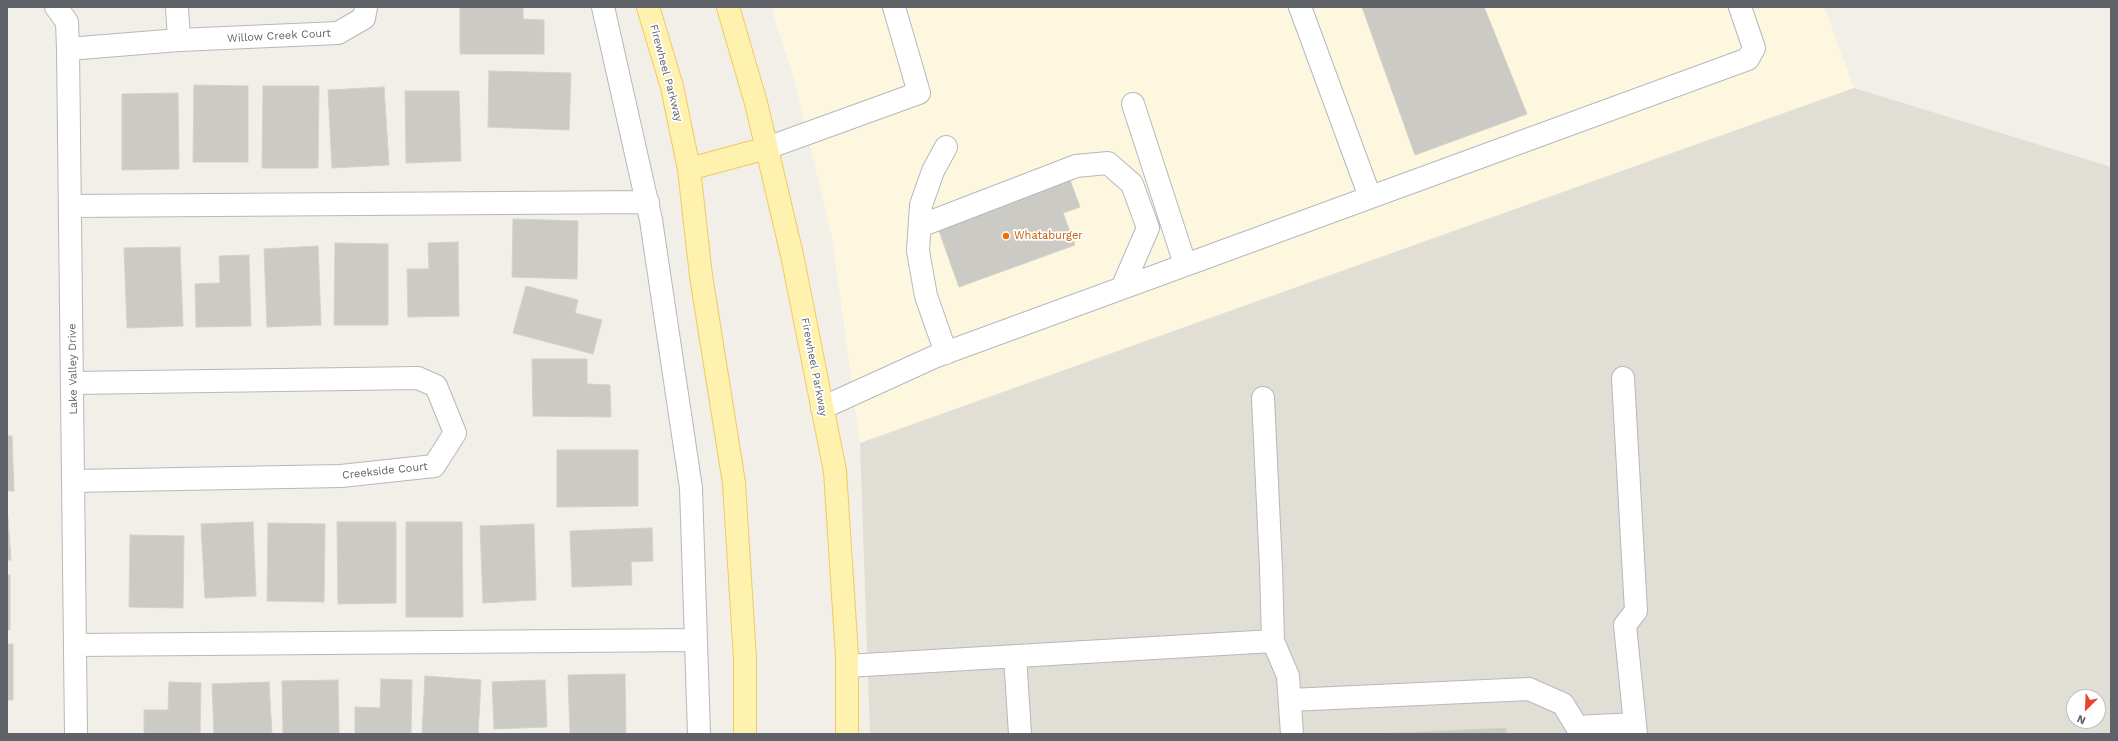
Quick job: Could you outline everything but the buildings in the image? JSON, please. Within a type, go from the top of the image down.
[{"type":"main road","name":"Firewheel Parkway","points":[[648,7],[672,87],[689,169],[701,276],[734,482],[746,658],[745,734]]},
{"type":"main road","name":"Firewheel Parkway","points":[[728,7],[756,103],[795,269],[835,471],[847,666],[846,734]]},
{"type":"main road","points":[[689,169],[767,148]]},
{"type":"street","name":"Lake Valley Drive","points":[[56,7],[67,22],[68,50],[76,734]]},
{"type":"street","points":[[177,7],[179,40]]},
{"type":"street","name":"Willow Creek Court","points":[[68,50],[179,40],[338,33],[364,18],[366,7]]},
{"type":"street","points":[[603,7],[648,202],[691,488],[698,734]]},
{"type":"street","points":[[767,148],[919,92],[894,7]]},
{"type":"street","points":[[1300,7],[1370,197]]},
{"type":"street","points":[[822,408],[946,353],[1185,264],[1748,60],[1754,48],[1740,7]]},
{"type":"street","points":[[1133,104],[1185,264]]},
{"type":"street","points":[[946,147],[933,171],[921,205],[918,251],[926,296],[946,353]]},
{"type":"street","points":[[920,226],[1076,166],[1108,163],[1132,184],[1148,228],[1122,288]]},
{"type":"street","points":[[70,206],[648,202]]},
{"type":"street","name":"Creekside Court","points":[[73,383],[418,378],[436,386],[455,433],[434,466],[341,476],[74,480]]},
{"type":"street","points":[[1290,700],[1529,689],[1563,704],[1577,727],[1635,729],[1626,626],[1636,611],[1623,378]]},
{"type":"street","points":[[1263,398],[1273,641],[1288,676],[1292,734]]},
{"type":"street","points":[[75,645],[696,640]]},
{"type":"street","points":[[847,666],[1273,641]]},
{"type":"street","points":[[1015,656],[1020,734]]},
{"type":"shaded area","points":[[771,7],[1824,7],[1854,88],[899,431],[860,443],[832,237],[794,79]]},
{"type":"shaded area","points":[[1854,88],[2111,167],[2111,734],[870,734],[860,443]]},
{"type":"place","name":"Whataburger","points":[[1006,236]]}]
